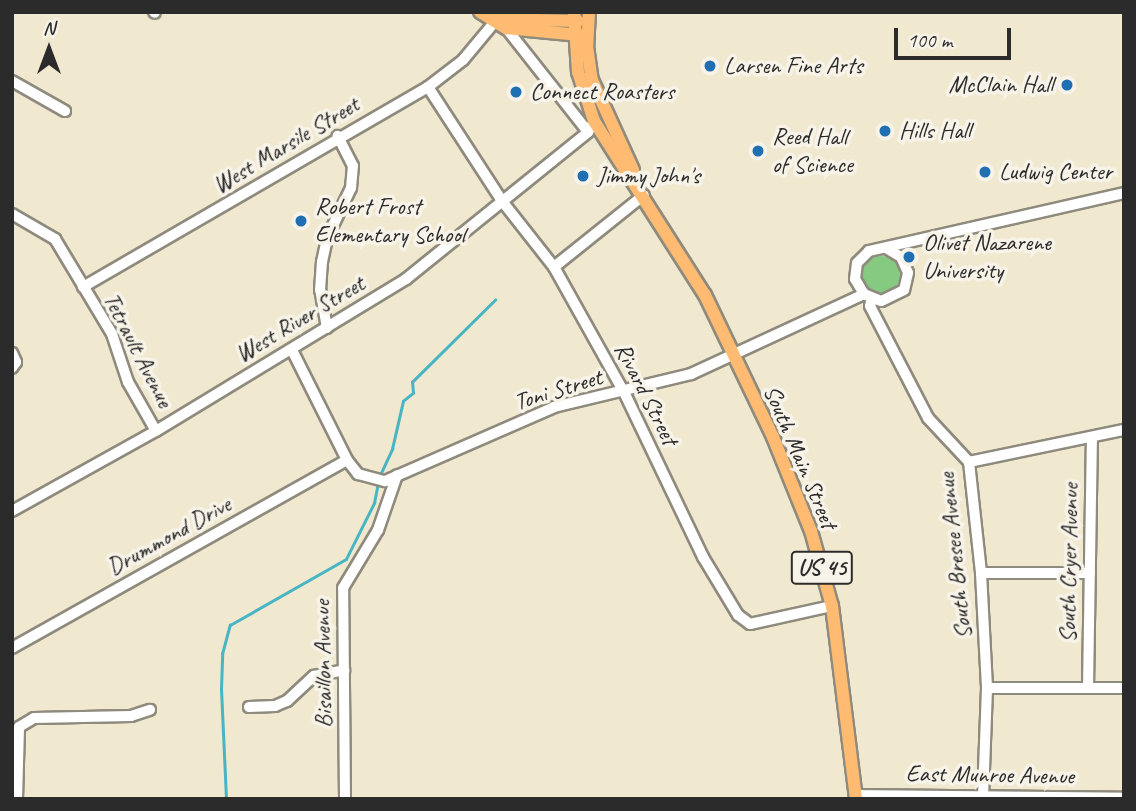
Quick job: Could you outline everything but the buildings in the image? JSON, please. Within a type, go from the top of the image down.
[{"type":"main road","points":[[480,12],[499,16],[573,16]]},
{"type":"main road","points":[[499,16],[506,28],[584,26]]},
{"type":"main road","name":"US 45","points":[[573,16],[584,26]]},
{"type":"main road","name":"South Main Street","points":[[584,26],[578,72],[591,126],[603,135],[644,195],[705,295],[791,480],[832,606],[856,797]]},
{"type":"main road","name":"South Main Street","points":[[584,26],[592,80],[644,195]]},
{"type":"street","name":"West Marsile Street","points":[[83,287],[215,213],[338,136],[428,87],[463,60],[499,16]]},
{"type":"street","name":"South Main Street","points":[[506,28],[591,126]]},
{"type":"street","points":[[12,80],[65,111]]},
{"type":"street","name":"Rivard Street","points":[[428,87],[502,201],[554,267],[624,392],[703,557],[738,615],[750,624],[832,606]]},
{"type":"street","name":"West River Street","points":[[12,511],[156,431],[292,350],[449,249],[591,126]]},
{"type":"street","points":[[327,328],[320,290],[322,262],[327,238],[351,188],[353,166],[338,136]]},
{"type":"street","points":[[886,248],[901,257],[907,281],[897,296],[868,297],[855,279],[858,263],[869,251],[1124,193]]},
{"type":"street","points":[[554,267],[644,195]]},
{"type":"street","name":"Tetrault Avenue","points":[[12,214],[55,239],[112,334],[128,382],[156,431]]},
{"type":"street","name":"Toni Street","points":[[393,477],[554,407],[691,374],[732,353],[868,297]]},
{"type":"street","name":"South Bresee Avenue","points":[[868,297],[870,306],[928,418],[969,462],[981,573],[986,688],[984,795]]},
{"type":"street","points":[[292,350],[347,460],[358,474],[374,481],[393,477]]},
{"type":"street","points":[[969,462],[1092,439],[1124,430]]},
{"type":"street","name":"South Cryer Avenue","points":[[1088,688],[1092,439]]},
{"type":"street","name":"Drummond Drive","points":[[12,648],[347,460]]},
{"type":"street","name":"Bisaillon Avenue","points":[[345,799],[343,588],[379,530],[393,477]]},
{"type":"street","points":[[981,573],[1090,573]]},
{"type":"street","points":[[249,706],[275,706],[287,701],[314,676],[344,670]]},
{"type":"street","points":[[986,688],[1124,688]]},
{"type":"street","points":[[17,799],[19,727],[34,718],[131,716],[150,710]]},
{"type":"street","name":"East Munroe Avenue","points":[[856,797],[984,795],[1124,798]]},
{"type":"green space","points":[[881,256],[894,262],[900,275],[894,288],[881,294],[868,288],[862,275],[868,262]]},
{"type":"waterway","points":[[380,475],[392,449],[403,401],[413,393],[412,382],[495,300]]},
{"type":"waterway","points":[[226,799],[221,689],[222,654],[230,625],[346,559],[374,503],[378,482]]},
{"type":"place","name":"Larsen Fine Arts","points":[[710,66]]},
{"type":"place","name":"McClain Hall","points":[[1067,85]]},
{"type":"place","name":"Connect Roasters","points":[[516,92]]},
{"type":"place","name":"Hills Hall","points":[[885,131]]},
{"type":"place","name":"Reed Hall of Science","points":[[758,151]]},
{"type":"place","name":"Ludwig Center","points":[[985,172]]},
{"type":"place","name":"Jimmy John's","points":[[583,176]]},
{"type":"place","name":"Robert Frost Elementary School","points":[[301,221]]},
{"type":"place","name":"Olivet Nazarene University","points":[[909,257]]}]
